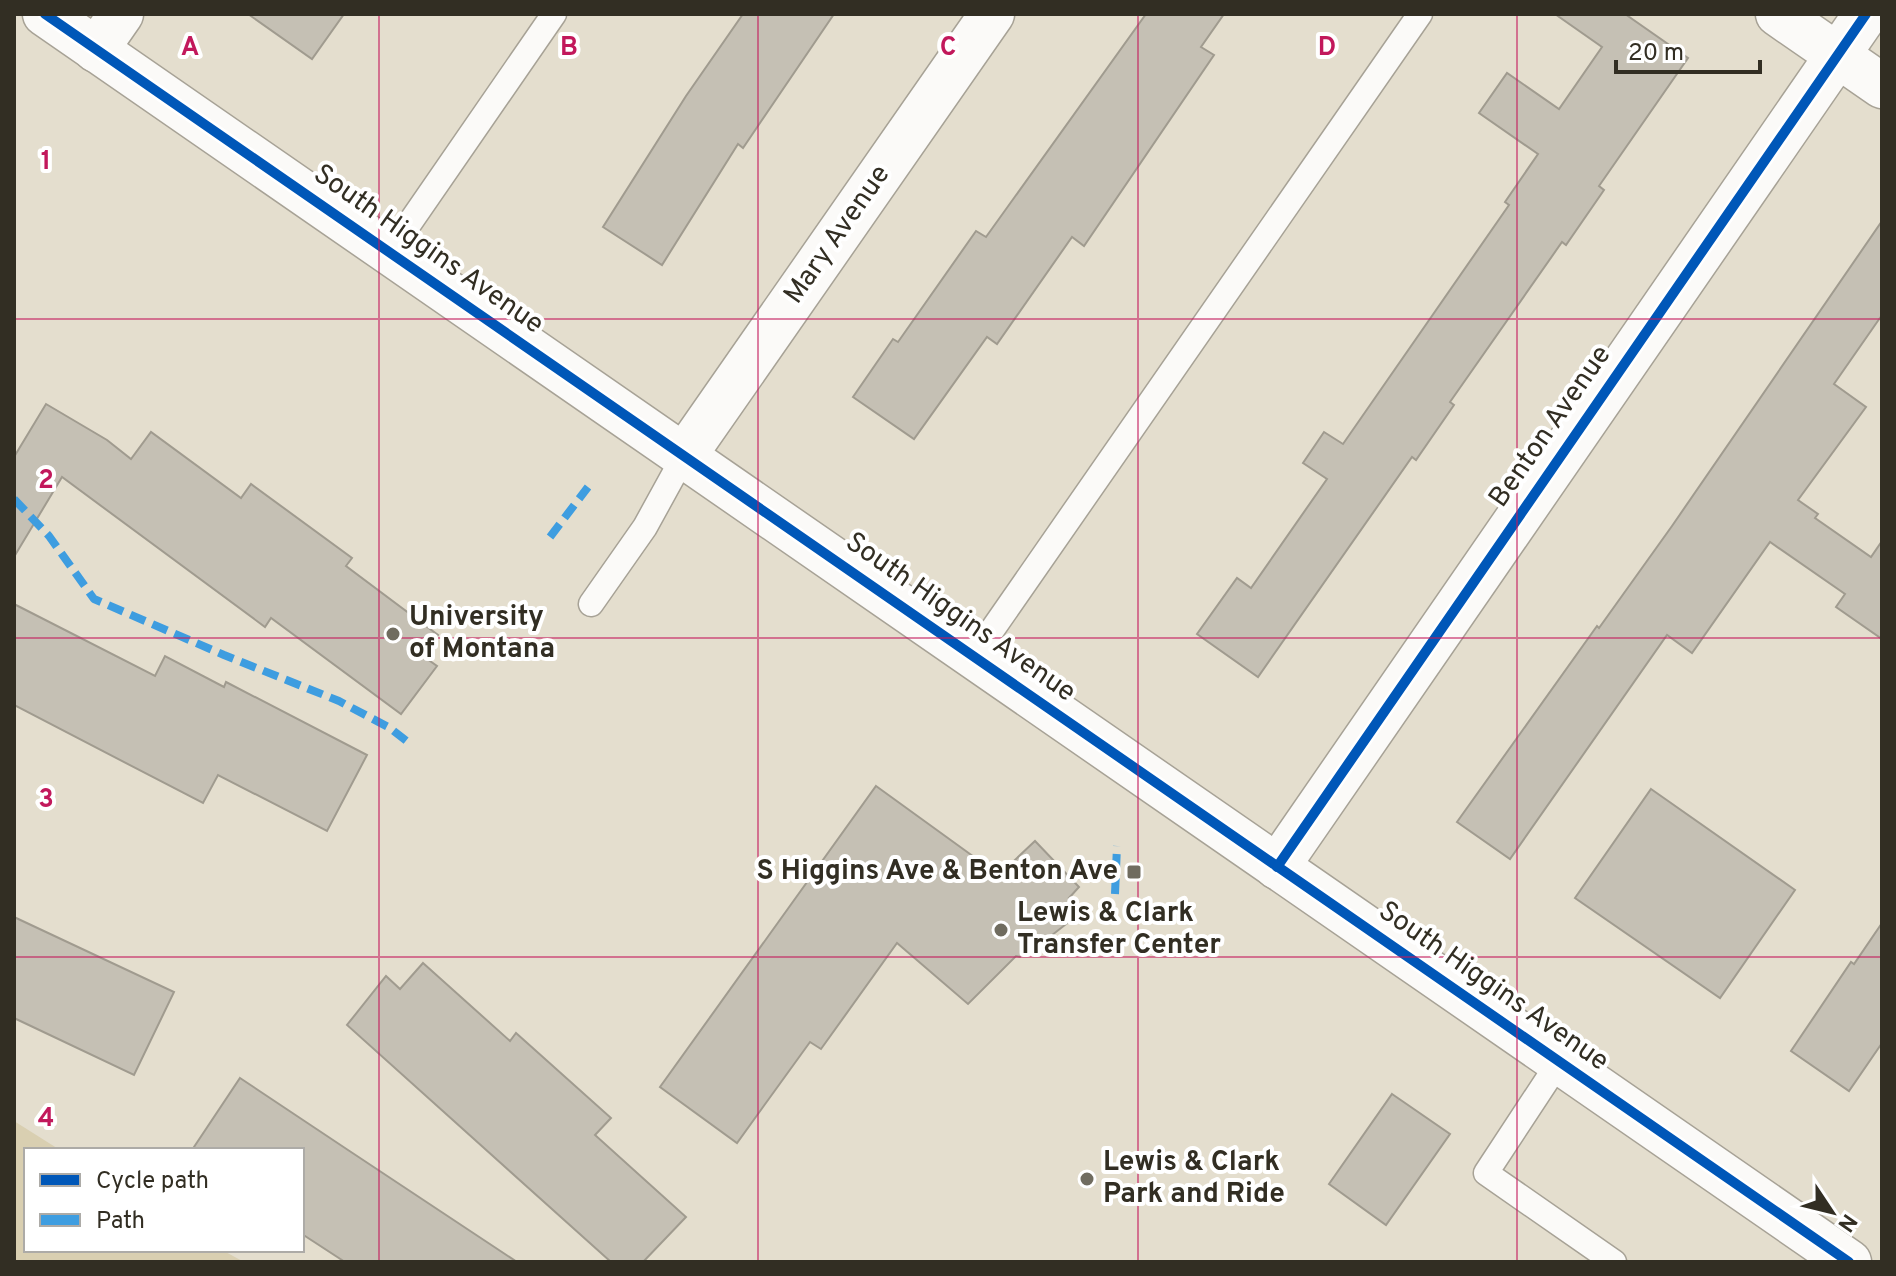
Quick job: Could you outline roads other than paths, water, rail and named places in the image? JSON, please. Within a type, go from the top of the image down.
[{"type":"main road","name":"South Higgins Avenue","points":[[45,14],[1849,1262]]},
{"type":"main road","points":[[96,50],[121,14]]},
{"type":"main road","name":"Mary Avenue","points":[[684,456],[992,14]]},
{"type":"main road","points":[[1778,14],[1882,86]]},
{"type":"main road","name":"Benton Avenue","points":[[1277,867],[1866,14]]},
{"type":"lane","points":[[389,253],[554,14]]},
{"type":"lane","points":[[974,656],[1420,14]]},
{"type":"lane","points":[[591,604],[645,527],[684,456]]},
{"type":"lane","points":[[1559,1062],[1486,1173],[1614,1262]]},
{"type":"place","name":"University of Montana","points":[[393,634]]},
{"type":"place","name":"S Higgins Ave & Benton Ave","points":[[1134,872]]},
{"type":"place","name":"Lewis & Clark Transfer Center","points":[[1001,930]]},
{"type":"place","name":"Lewis & Clark Park and Ride","points":[[1087,1179]]}]
